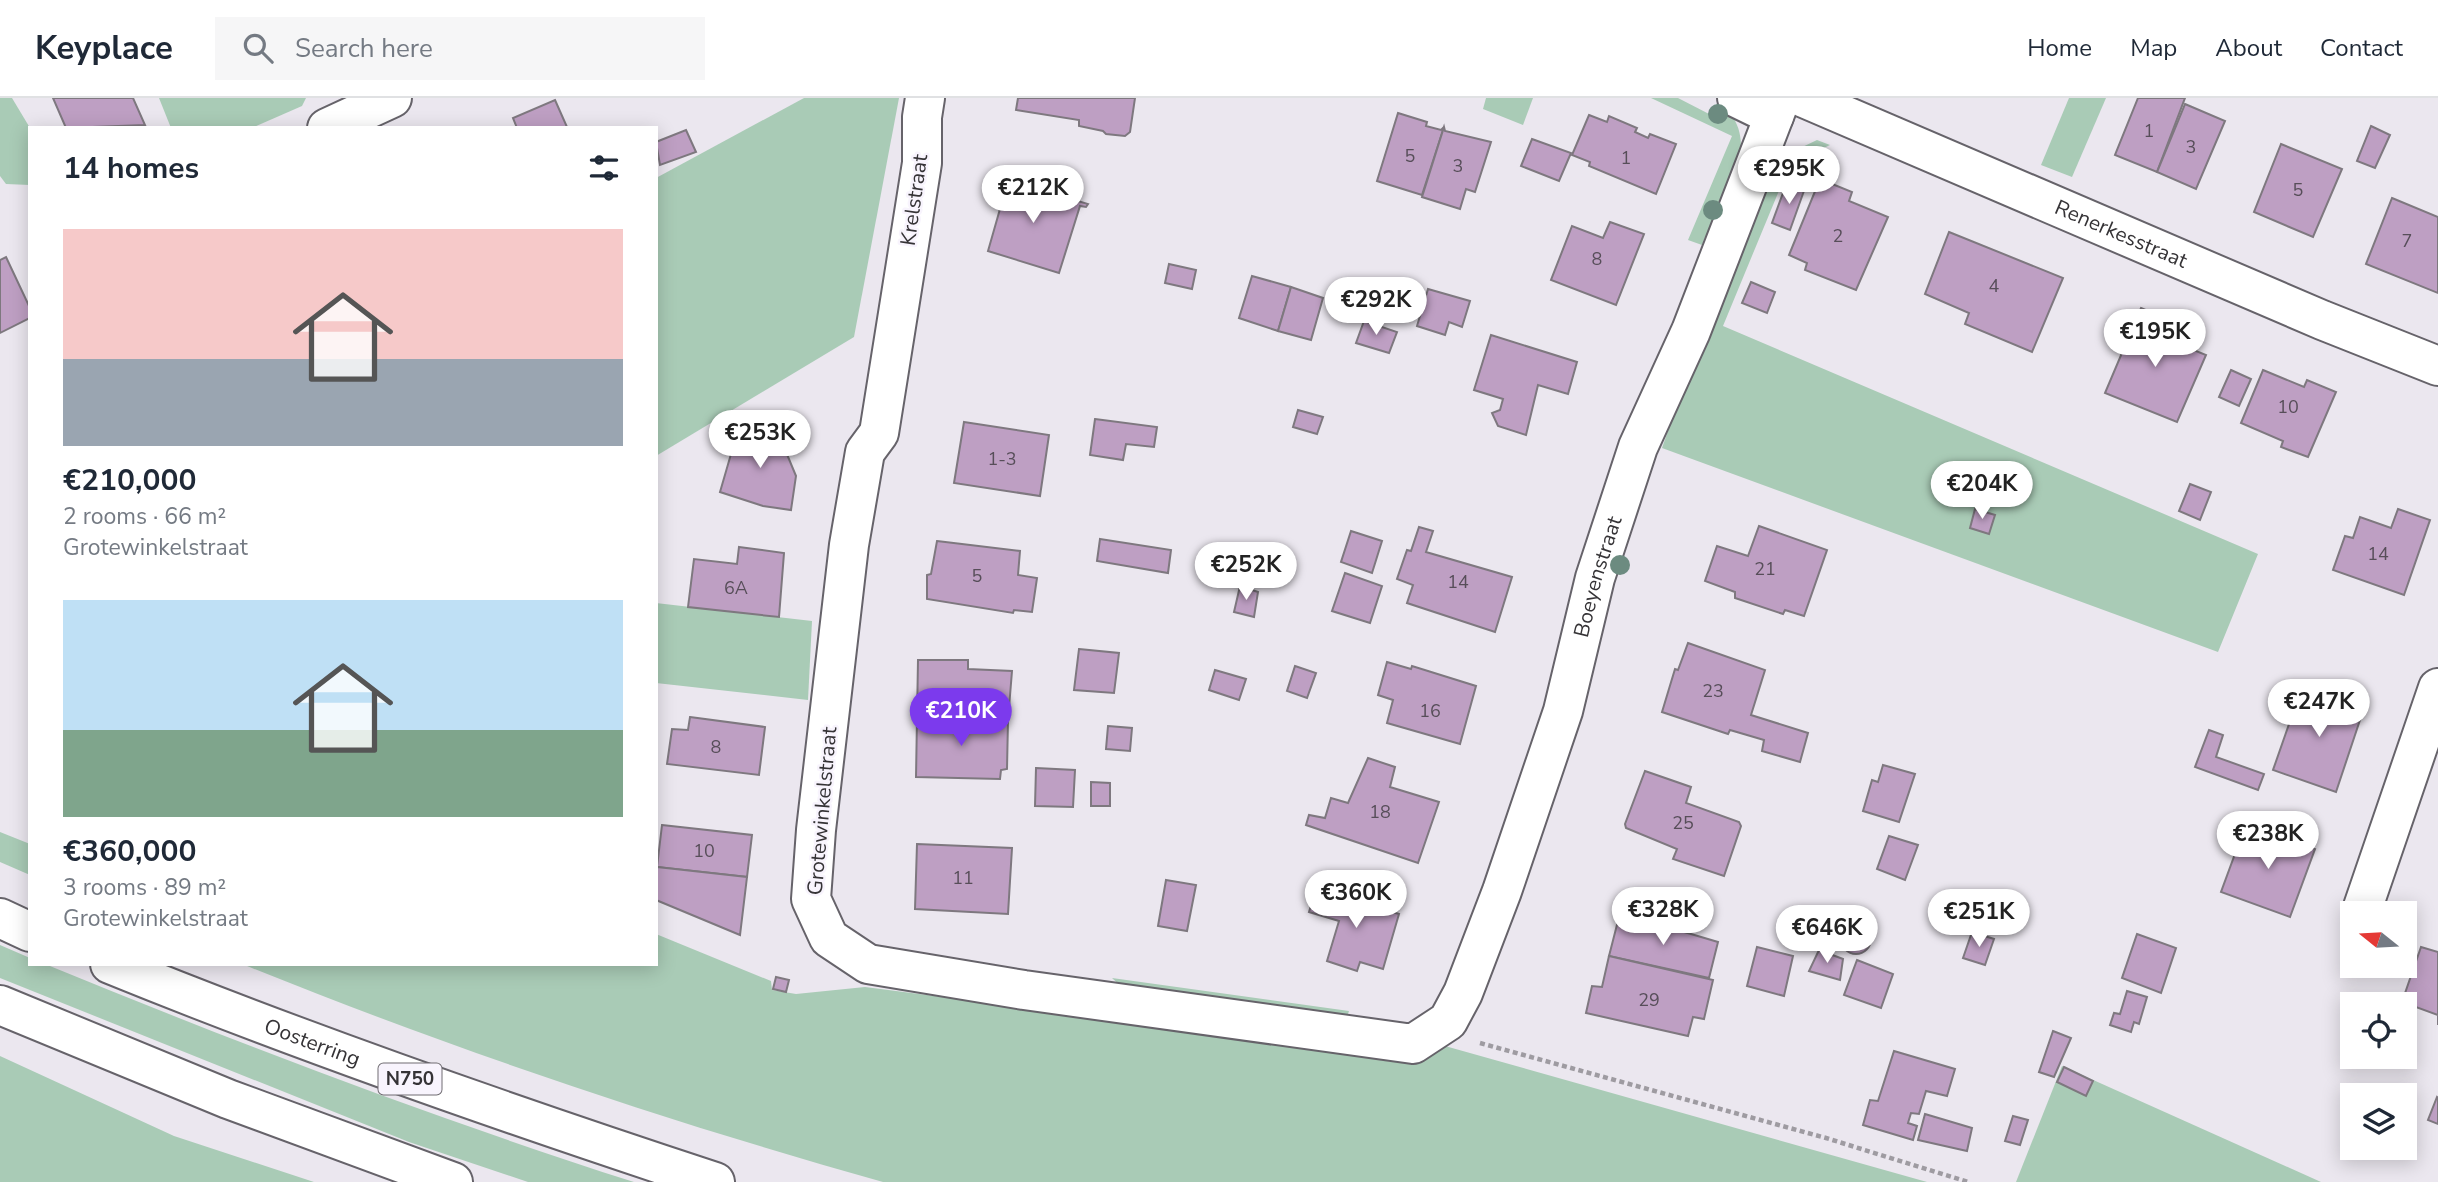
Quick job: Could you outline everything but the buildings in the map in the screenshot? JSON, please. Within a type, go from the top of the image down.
[{"type":"street","name":"Krelstraat","points":[[898,302],[922,163],[922,117],[925,98]]},
{"type":"street","name":"Renerkesstraat","points":[[1737,98],[1787,104],[2438,366]]},
{"type":"street","name":"Boeyenstraat","points":[[1424,1037],[1448,1021],[1462,993],[1502,891],[1563,711],[1595,578],[1638,447],[1691,331],[1787,104]]},
{"type":"street","name":"Grotewinkelstraat","points":[[898,302],[879,433],[865,452],[849,545],[816,830],[811,899],[829,938],[868,964],[1024,990],[1424,1037]]},
{"type":"street","points":[[2366,901],[2426,762],[2438,688]]},
{"type":"street","points":[[0,918],[28,931]]},
{"type":"street","name":"Oosterring","points":[[115,966],[254,1023],[471,1102],[715,1182]]},
{"type":"street","points":[[0,1005],[228,1100],[453,1182]]},
{"type":"path","points":[[1424,1037],[1812,1134],[1968,1182]]},
{"type":"green space","points":[[0,98],[12,98],[29,126],[28,185],[6,184],[0,176]]},
{"type":"green space","points":[[159,98],[306,98],[302,106],[257,126],[170,126]]},
{"type":"green space","points":[[804,98],[899,98],[854,337],[658,455],[658,177]]},
{"type":"green space","points":[[1486,98],[1533,98],[1523,125],[1483,109]]},
{"type":"green space","points":[[1651,98],[1678,98],[1711,115],[1717,103],[1731,115],[1738,129],[1741,144],[1736,179],[1719,229],[1705,237],[1702,245],[1688,240],[1732,136]]},
{"type":"green space","points":[[2069,98],[2106,98],[2072,177],[2041,165]]},
{"type":"green space","points":[[1817,140],[1830,145],[1790,164],[1723,326],[2258,554],[2218,652],[1662,448],[1706,323],[1776,158],[1783,148],[1794,151]]},
{"type":"green space","points":[[658,603],[812,621],[808,700],[658,683]]},
{"type":"green space","points":[[0,832],[28,843],[28,874],[0,862]]},
{"type":"green space","points":[[658,935],[771,981],[772,990],[796,994],[865,987],[1145,1023],[1393,1062],[1445,1046],[1927,1182],[883,1182],[640,1109],[247,966],[658,966]]},
{"type":"green space","points":[[0,945],[28,957],[28,966],[50,966],[338,1079],[634,1182],[528,1182],[409,1142],[0,978]]},
{"type":"green space","points":[[1112,978],[1349,1011],[1345,1023],[1124,989]]},
{"type":"green space","points":[[0,1056],[174,1136],[314,1182],[0,1182]]},
{"type":"green space","points":[[2062,1066],[2321,1182],[2016,1182]]}]
